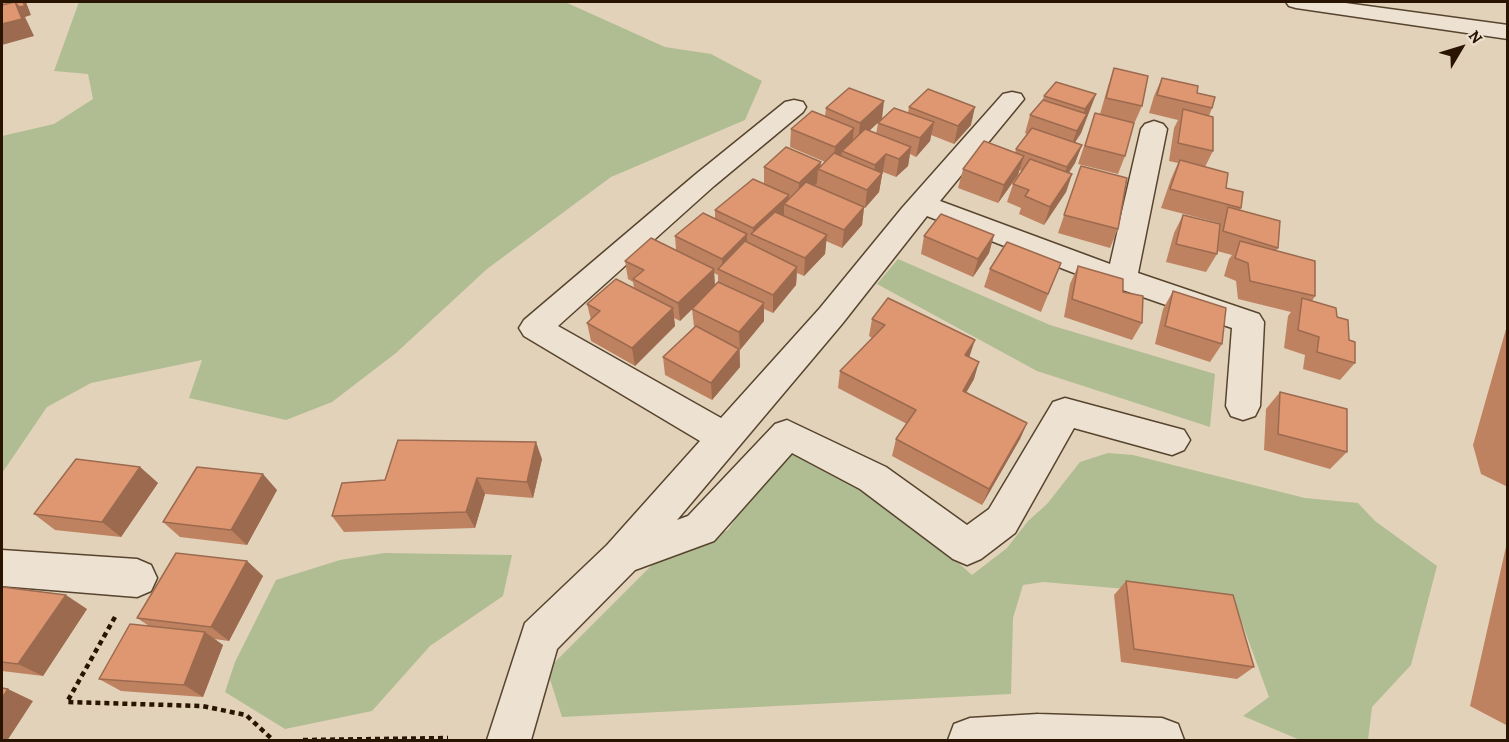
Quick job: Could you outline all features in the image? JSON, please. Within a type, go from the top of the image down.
[{"type":"street","points":[[1296,2],[1508,32]]},
{"type":"street","points":[[509,741],[540,637],[621,558],[723,437],[831,316],[922,204],[1012,99]]},
{"type":"street","points":[[723,437],[535,328],[705,180],[794,107]]},
{"type":"street","points":[[1122,278],[1154,129]]},
{"type":"street","points":[[922,204],[1084,266],[1248,322],[1243,406]]},
{"type":"street","points":[[621,558],[701,529],[787,434],[873,478],[966,547],[1002,520],[1065,412],[1172,440]]},
{"type":"street","points":[[2,568],[137,578]]},
{"type":"street","points":[[969,741],[1038,736],[1162,741]]},
{"type":"path","points":[[137,578],[68,702],[202,706],[246,715],[273,741]]},
{"type":"path","points":[[303,741],[448,738]]},
{"type":"green space","points":[[79,2],[565,2],[665,47],[711,54],[762,81],[745,120],[611,177],[487,269],[396,353],[332,402],[286,420],[189,398],[202,360],[91,383],[47,407],[2,473],[2,136],[54,124],[93,99],[88,74],[54,71]]},
{"type":"green space","points":[[898,259],[1050,325],[1215,374],[1210,427],[1037,371],[877,284]]},
{"type":"green space","points":[[796,449],[859,485],[918,527],[972,575],[1007,548],[1028,521],[1047,504],[1080,462],[1108,453],[1133,455],[1305,498],[1358,503],[1375,521],[1437,566],[1411,665],[1372,707],[1368,740],[1300,740],[1243,716],[1269,697],[1233,598],[1043,582],[1023,585],[1013,618],[1011,694],[562,717],[547,670],[652,565],[728,530],[776,457]]},
{"type":"green space","points":[[384,553],[512,555],[503,596],[430,646],[372,711],[285,729],[225,692],[235,662],[276,580],[340,560]]},
{"type":"building","points":[[15,2],[23,2],[25,6],[19,7]]},
{"type":"building","points":[[15,2],[22,19],[2,24],[2,5]]},
{"type":"building","points":[[1114,68],[1148,76],[1142,106],[1106,98]]},
{"type":"building","points":[[1162,78],[1198,86],[1197,93],[1215,97],[1212,108],[1157,95]]},
{"type":"building","points":[[1056,82],[1096,94],[1085,109],[1044,96]]},
{"type":"building","points":[[849,88],[884,101],[860,123],[826,108]]},
{"type":"building","points":[[928,89],[975,107],[958,126],[909,107]]},
{"type":"building","points":[[1043,100],[1087,114],[1077,131],[1030,115]]},
{"type":"building","points":[[894,108],[934,122],[920,138],[878,123]]},
{"type":"building","points":[[1183,109],[1213,117],[1213,151],[1178,143]]},
{"type":"building","points":[[812,111],[854,128],[835,147],[791,129]]},
{"type":"building","points":[[1095,113],[1134,123],[1125,156],[1085,146]]},
{"type":"building","points":[[1032,128],[1082,145],[1067,167],[1016,149]]},
{"type":"building","points":[[865,129],[911,147],[899,159],[886,154],[875,165],[842,151]]},
{"type":"building","points":[[984,141],[1024,156],[1004,185],[963,169]]},
{"type":"building","points":[[786,147],[821,162],[799,183],[764,167]]},
{"type":"building","points":[[834,153],[882,173],[867,190],[818,169]]},
{"type":"building","points":[[1030,159],[1072,174],[1050,207],[1025,196],[1029,190],[1013,184]]},
{"type":"building","points":[[1180,160],[1228,173],[1226,188],[1243,192],[1241,208],[1170,189]]},
{"type":"building","points":[[1081,166],[1127,178],[1118,229],[1064,215]]},
{"type":"building","points":[[753,179],[789,195],[753,228],[715,210]]},
{"type":"building","points":[[806,182],[864,207],[844,230],[784,204]]},
{"type":"building","points":[[1228,207],[1280,221],[1278,248],[1223,231]]},
{"type":"building","points":[[775,212],[827,235],[805,258],[751,234]]},
{"type":"building","points":[[703,213],[747,234],[722,259],[675,236]]},
{"type":"building","points":[[941,214],[994,235],[978,259],[924,236]]},
{"type":"building","points":[[1183,215],[1220,224],[1217,254],[1176,244]]},
{"type":"building","points":[[651,238],[714,269],[678,303],[633,279],[644,270],[625,261]]},
{"type":"building","points":[[745,241],[797,267],[773,295],[718,269]]},
{"type":"building","points":[[1240,241],[1315,261],[1315,296],[1250,281],[1248,263],[1235,258]]},
{"type":"building","points":[[1007,242],[1061,263],[1048,294],[990,269]]},
{"type":"building","points":[[1078,266],[1123,279],[1123,292],[1143,296],[1142,323],[1072,299]]},
{"type":"building","points":[[616,279],[673,308],[632,348],[587,323],[600,311],[587,304]]},
{"type":"building","points":[[718,282],[764,303],[739,332],[692,309]]},
{"type":"building","points":[[1173,291],[1226,308],[1222,344],[1165,326]]},
{"type":"building","points":[[888,298],[975,340],[965,355],[979,362],[963,391],[1027,423],[989,489],[896,439],[916,410],[840,371],[885,325],[872,319]]},
{"type":"building","points":[[1302,298],[1336,308],[1337,317],[1348,320],[1349,340],[1355,342],[1355,363],[1317,352],[1319,337],[1298,330]]},
{"type":"building","points":[[696,326],[739,349],[711,383],[663,357]]},
{"type":"building","points":[[1280,392],[1347,409],[1347,452],[1278,434]]},
{"type":"building","points":[[398,440],[536,442],[527,482],[477,478],[466,512],[332,516],[342,483],[385,480]]},
{"type":"building","points":[[76,459],[140,467],[102,522],[34,514]]},
{"type":"building","points":[[197,467],[263,474],[231,530],[163,522]]},
{"type":"building","points":[[176,553],[247,561],[211,627],[137,618]]},
{"type":"building","points":[[1126,581],[1233,595],[1254,667],[1134,649]]},
{"type":"building","points":[[2,587],[66,595],[18,664],[2,662]]},
{"type":"building","points":[[130,624],[205,632],[184,685],[99,679]]},
{"type":"building","points":[[2,688],[8,689],[2,698]]}]
